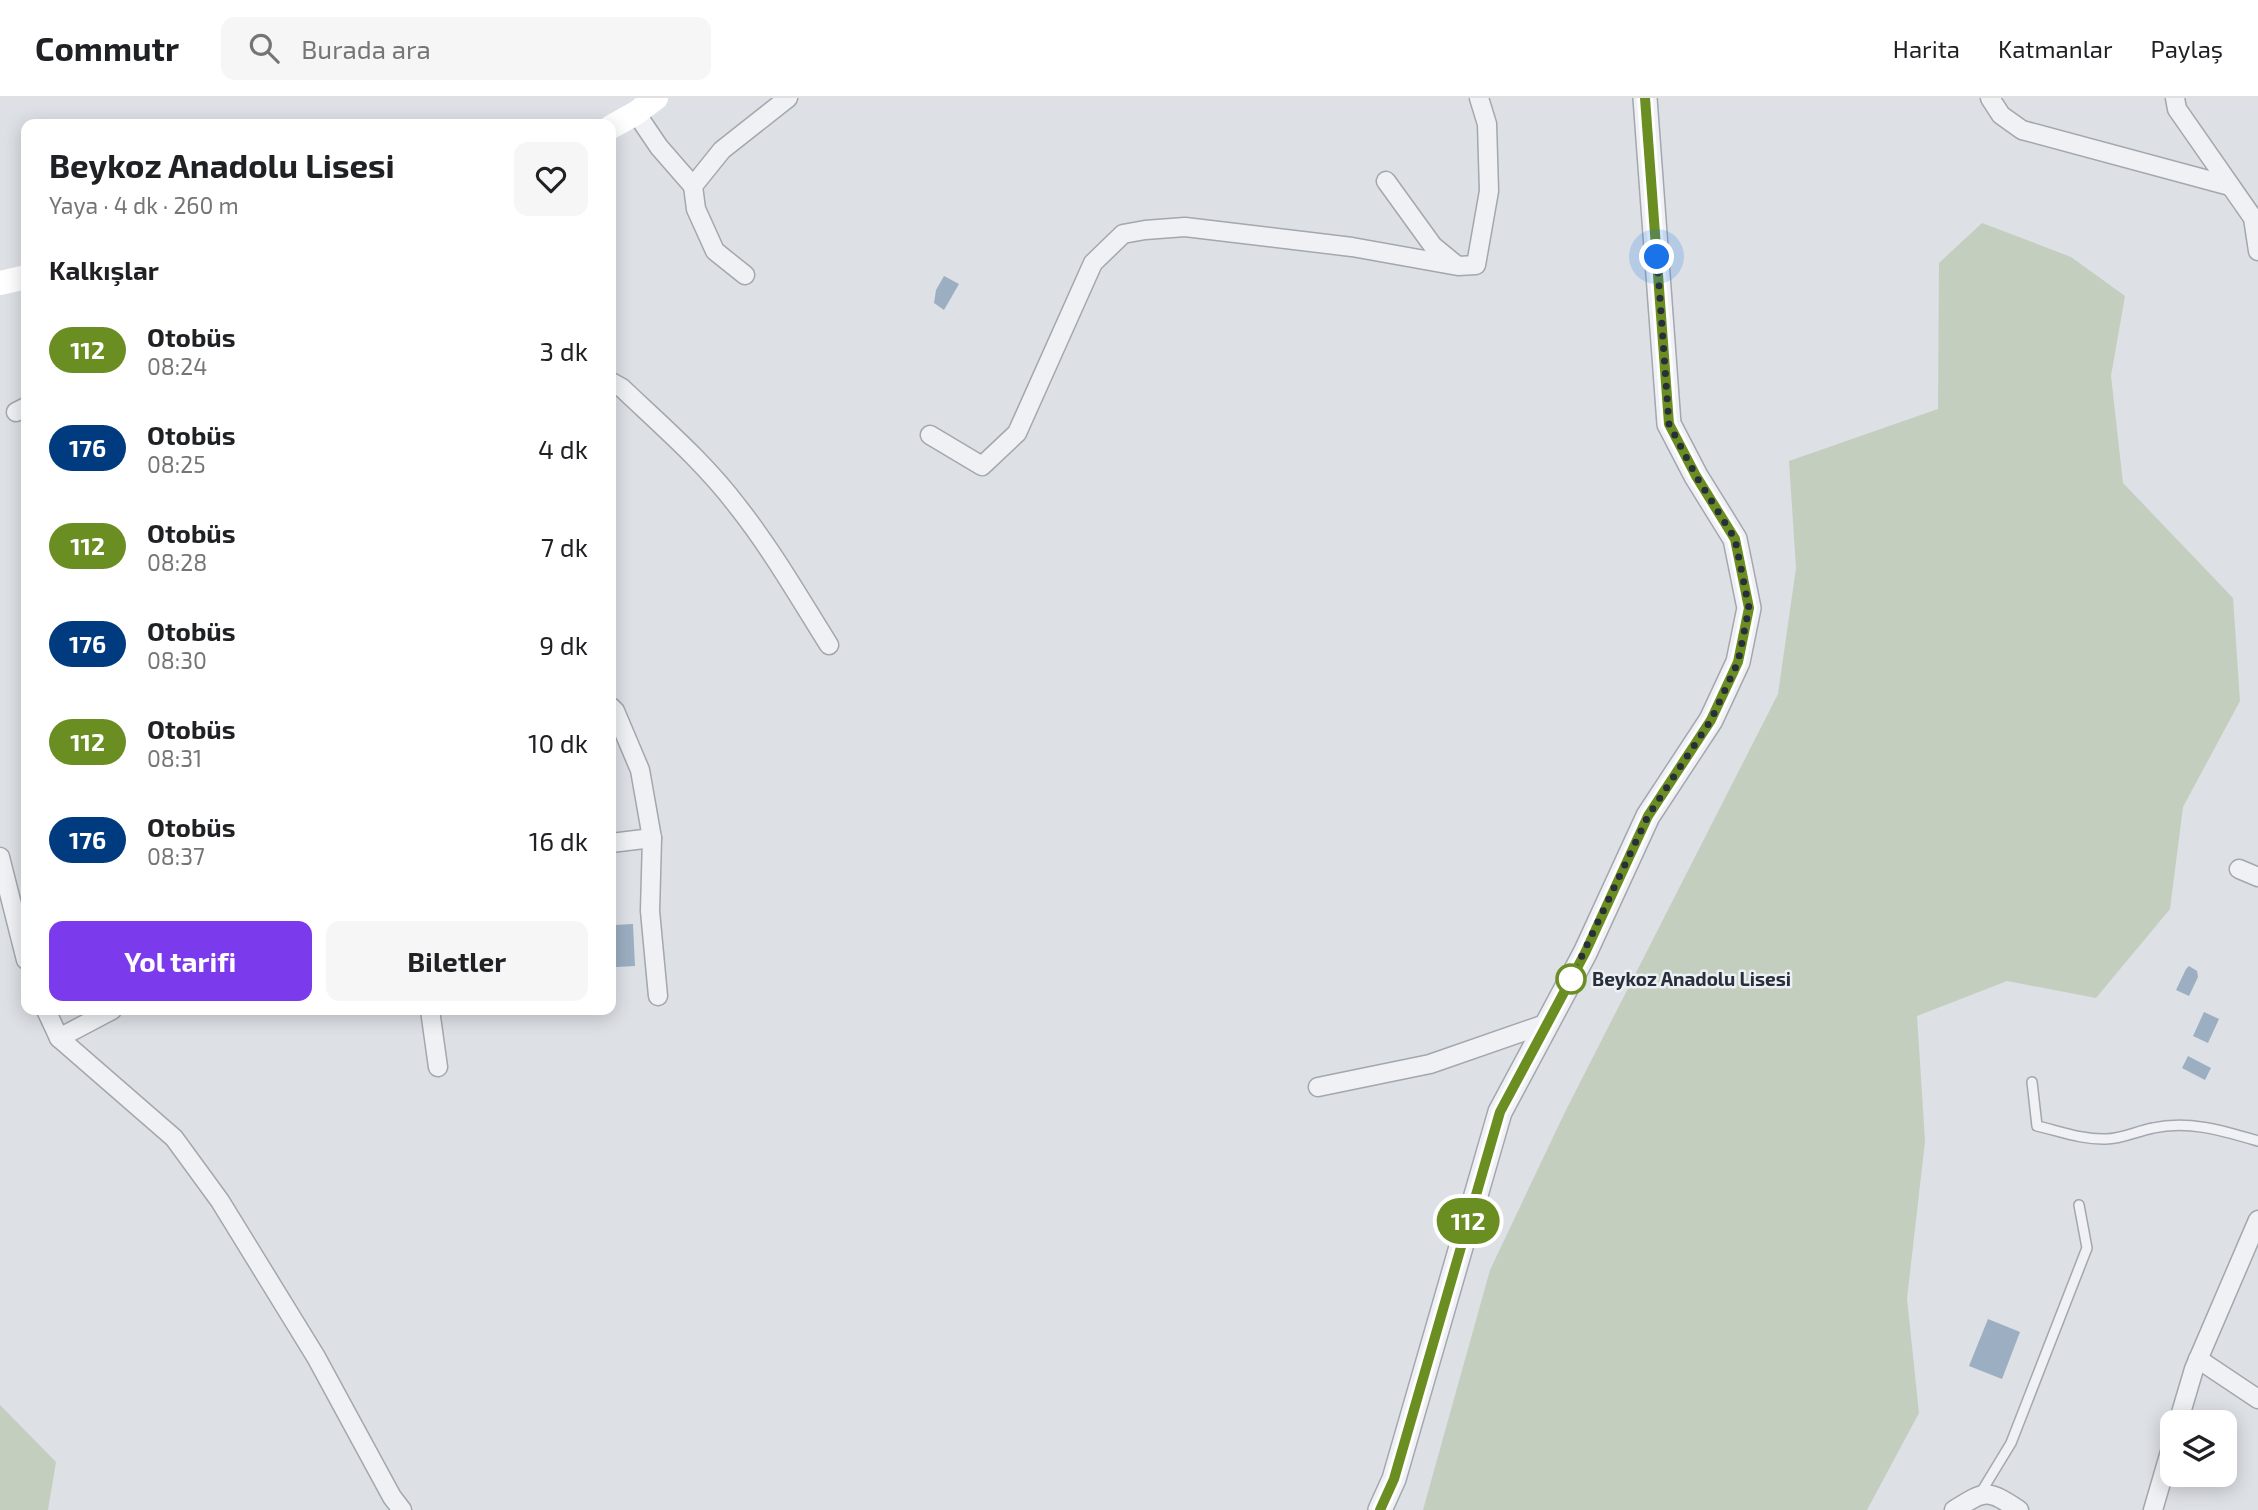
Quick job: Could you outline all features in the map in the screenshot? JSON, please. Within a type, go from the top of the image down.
[{"type":"main road","points":[[616,124],[656,98]]},
{"type":"main road","points":[[0,283],[21,278]]},
{"type":"street","points":[[693,187],[722,150],[788,98]]},
{"type":"street","points":[[930,435],[982,466],[1017,433],[1093,263],[1123,234],[1145,229],[1185,227],[1352,247],[1458,266],[1476,265],[1489,191],[1487,124],[1479,98]]},
{"type":"street","points":[[1380,1510],[1394,1479],[1500,1112],[1585,953],[1648,816],[1711,720],[1738,662],[1749,608],[1735,539],[1696,476],[1669,424],[1645,98]]},
{"type":"street","points":[[1990,98],[2001,115],[2022,130],[2231,186]]},
{"type":"street","points":[[2171,102],[2253,218],[2258,251]]},
{"type":"street","points":[[636,113],[659,147],[693,187],[696,209],[715,251],[745,275]]},
{"type":"street","points":[[1386,181],[1433,246],[1458,266]]},
{"type":"street","points":[[616,385],[693,456],[737,505],[775,559],[829,645]]},
{"type":"street","points":[[616,713],[640,769],[652,838],[650,911],[658,996]]},
{"type":"street","points":[[616,843],[652,838]]},
{"type":"street","points":[[0,857],[21,940]]},
{"type":"street","points":[[2239,869],[2258,877]]},
{"type":"street","points":[[48,1015],[59,1038],[174,1138],[220,1201],[316,1357],[402,1510]]},
{"type":"street","points":[[59,1038],[103,1015]]},
{"type":"street","points":[[431,1015],[439,1067]]},
{"type":"street","points":[[1318,1087],[1430,1064],[1548,1023]]},
{"type":"street","points":[[2182,1410],[2198,1359],[2258,1220]]},
{"type":"street","points":[[2198,1359],[2258,1399]]},
{"type":"street","points":[[2153,1510],[2160,1486]]},
{"type":"street","points":[[1954,1510],[1980,1494],[1996,1495],[2019,1510]]},
{"type":"lane","points":[[2032,1082],[2037,1126],[2105,1139],[2153,1128],[2192,1126],[2223,1130],[2258,1141]]},
{"type":"lane","points":[[1980,1494],[2011,1443],[2087,1248],[2078,1205]]},
{"type":"green space","points":[[1982,223],[2071,257],[2125,296],[2111,376],[2123,483],[2233,598],[2240,701],[2183,807],[2170,909],[2096,998],[2007,981],[1917,1016],[1925,1141],[1907,1299],[1919,1413],[1867,1510],[1423,1510],[1490,1270],[1565,1112],[1778,694],[1796,568],[1789,461],[1938,409],[1939,263]]},
{"type":"green space","points":[[0,1405],[56,1462],[48,1510],[0,1510]]},
{"type":"water","points":[[944,276],[959,284],[944,310],[934,303],[936,290]]},
{"type":"water","points":[[633,924],[635,966],[616,967],[616,925]]},
{"type":"water","points":[[2189,966],[2197,971],[2198,977],[2189,996],[2176,990]]},
{"type":"water","points":[[2204,1012],[2219,1019],[2208,1043],[2193,1036]]},
{"type":"water","points":[[2188,1056],[2211,1068],[2205,1080],[2182,1068]]},
{"type":"water","points":[[1988,1319],[2020,1332],[2002,1379],[1969,1366]]},
{"type":"bus line","name":"112","points":[[1380,1510],[1394,1479],[1500,1112],[1585,953],[1648,816],[1711,720],[1738,662],[1749,608],[1735,539],[1696,476],[1669,424],[1645,98]]},
{"type":"place","name":"Beykoz Anadolu Lisesi","points":[[1571,979]]},
{"type":"route","points":[[1571,979],[1648,816],[1711,720],[1738,662],[1749,608],[1735,539],[1696,476],[1669,424],[1657,257]]}]
